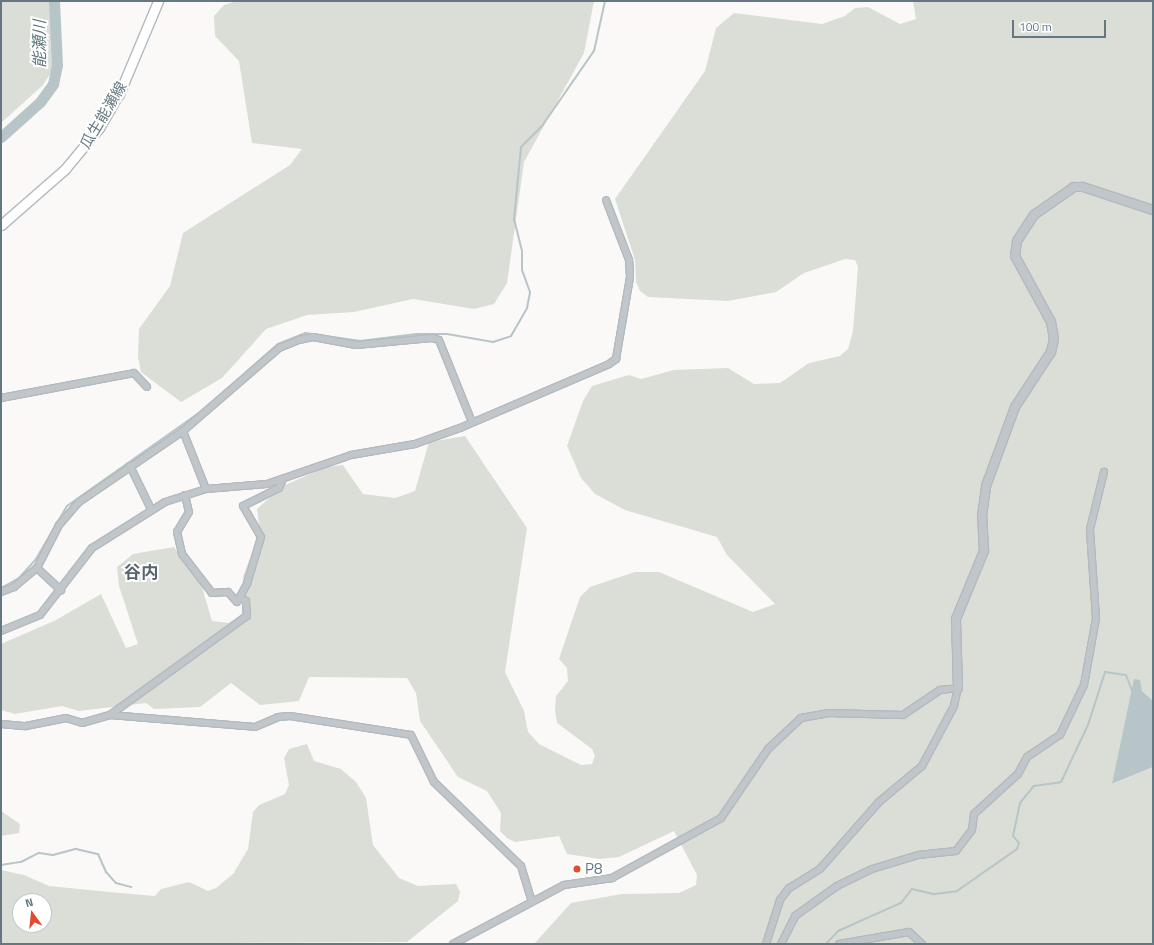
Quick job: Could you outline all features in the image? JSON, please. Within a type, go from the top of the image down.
[{"type":"main road","name":"瓜生能瀬線","points":[[1,225],[65,169],[96,133],[119,94],[158,1]]},
{"type":"street","points":[[766,944],[780,900],[789,888],[820,869],[880,802],[922,766],[954,706],[958,688],[956,619],[984,551],[982,516],[986,486],[1015,408],[1051,352],[1054,339],[1051,322],[1015,256],[1016,241],[1034,216],[1074,187],[1083,187],[1153,210]]},
{"type":"street","points":[[1,631],[40,616],[92,548],[151,510],[185,495],[206,489],[283,479],[316,465],[415,444],[472,422],[616,359],[628,294],[629,260],[606,200]]},
{"type":"street","points":[[1,592],[14,587],[37,568],[59,525],[79,502],[183,431],[279,348],[313,337],[356,345],[432,338],[439,340],[472,422]]},
{"type":"street","points":[[1,398],[134,373],[147,387]]},
{"type":"street","points":[[183,431],[206,489]]},
{"type":"street","points":[[130,466],[151,510]]},
{"type":"street","points":[[781,944],[795,916],[837,886],[872,869],[918,855],[956,851],[972,830],[974,814],[1018,774],[1027,757],[1060,735],[1084,685],[1096,618],[1090,529],[1104,472]]},
{"type":"street","points":[[185,495],[189,512],[177,532],[182,554],[212,593],[228,592],[234,602],[241,598],[261,537],[243,506],[279,488],[283,479]]},
{"type":"street","points":[[37,568],[61,590]]},
{"type":"street","points":[[1,724],[26,726],[66,718],[82,724],[110,715],[247,616],[246,602],[241,598]]},
{"type":"street","points":[[453,944],[564,885],[612,878],[721,818],[768,749],[801,718],[828,713],[902,715],[940,690],[958,688]]},
{"type":"street","points":[[110,715],[255,727],[278,717],[290,716],[411,735],[434,782],[521,866],[532,901]]},
{"type":"street","points":[[839,944],[909,932],[922,944]]},
{"type":"shaded area","points":[[1,1],[52,1],[55,7],[54,68],[43,85],[1,123]]},
{"type":"shaded area","points":[[237,1],[594,1],[584,53],[524,162],[507,283],[494,304],[474,309],[413,299],[354,312],[307,315],[266,329],[222,378],[181,402],[141,372],[138,357],[139,329],[170,286],[183,233],[290,165],[302,149],[252,143],[239,61],[215,36],[214,16],[224,5]]},
{"type":"shaded area","points":[[913,1],[1153,1],[1153,701],[1142,691],[1113,784],[1153,767],[1153,944],[534,944],[571,903],[622,894],[679,893],[696,885],[697,875],[674,831],[619,857],[600,859],[567,854],[559,836],[515,842],[507,838],[500,831],[501,813],[487,791],[458,777],[420,721],[416,693],[407,678],[309,677],[299,701],[260,705],[231,683],[200,707],[154,709],[146,703],[79,711],[62,706],[15,714],[1,710],[1,644],[56,620],[101,594],[126,648],[138,644],[119,586],[117,567],[133,554],[174,547],[202,587],[212,621],[229,623],[242,614],[243,576],[260,533],[257,509],[283,486],[326,467],[343,465],[363,494],[395,498],[415,491],[429,442],[465,436],[527,528],[505,672],[524,711],[528,732],[539,744],[581,765],[592,764],[595,756],[592,749],[557,723],[555,710],[556,696],[568,681],[567,668],[559,659],[580,597],[590,587],[635,572],[659,572],[753,612],[775,604],[727,555],[717,537],[625,510],[595,494],[581,478],[567,446],[583,401],[592,386],[629,375],[641,379],[674,370],[728,368],[754,384],[780,383],[809,363],[840,356],[848,349],[853,331],[858,267],[855,260],[845,259],[804,273],[776,292],[728,301],[648,297],[640,291],[636,282],[635,260],[615,199],[705,71],[716,28],[734,13],[822,24],[845,16],[855,8],[868,7],[900,24],[916,19]]},
{"type":"shaded area","points":[[1134,679],[1140,680],[1142,691],[1153,701],[1153,767],[1112,784]]},
{"type":"shaded area","points":[[307,744],[314,761],[341,769],[356,782],[366,798],[373,845],[399,878],[418,886],[456,884],[460,892],[458,901],[407,942],[1,944],[1,870],[24,875],[49,886],[155,896],[161,889],[189,882],[208,891],[216,888],[233,874],[248,849],[253,812],[259,805],[285,794],[289,785],[284,758],[289,749]]},
{"type":"shaded area","points":[[1,811],[20,824],[19,833],[1,836]]},
{"type":"waterway","name":"能瀬川","points":[[1,137],[40,102],[53,84],[57,65],[54,1]]},
{"type":"waterway","points":[[245,373],[278,344],[305,333],[360,341],[417,334],[447,334],[493,342],[511,336],[527,308],[530,292],[522,270],[522,251],[514,219],[521,147],[542,126],[594,51],[605,1]]},
{"type":"waterway","points":[[1,588],[19,578],[36,559],[67,506],[203,410]]},
{"type":"waterway","points":[[826,944],[838,931],[901,903],[912,889],[934,894],[957,891],[1017,849],[1019,843],[1013,836],[1020,803],[1034,786],[1061,782],[1088,725],[1105,672],[1126,675],[1132,691]]},
{"type":"waterway","points":[[1,865],[21,862],[39,853],[53,855],[76,849],[98,854],[106,872],[116,883],[131,887]]},
{"type":"place","name":"P8","points":[[577,869]]},
{"type":"district","name":"谷内","points":[[141,573]]}]
